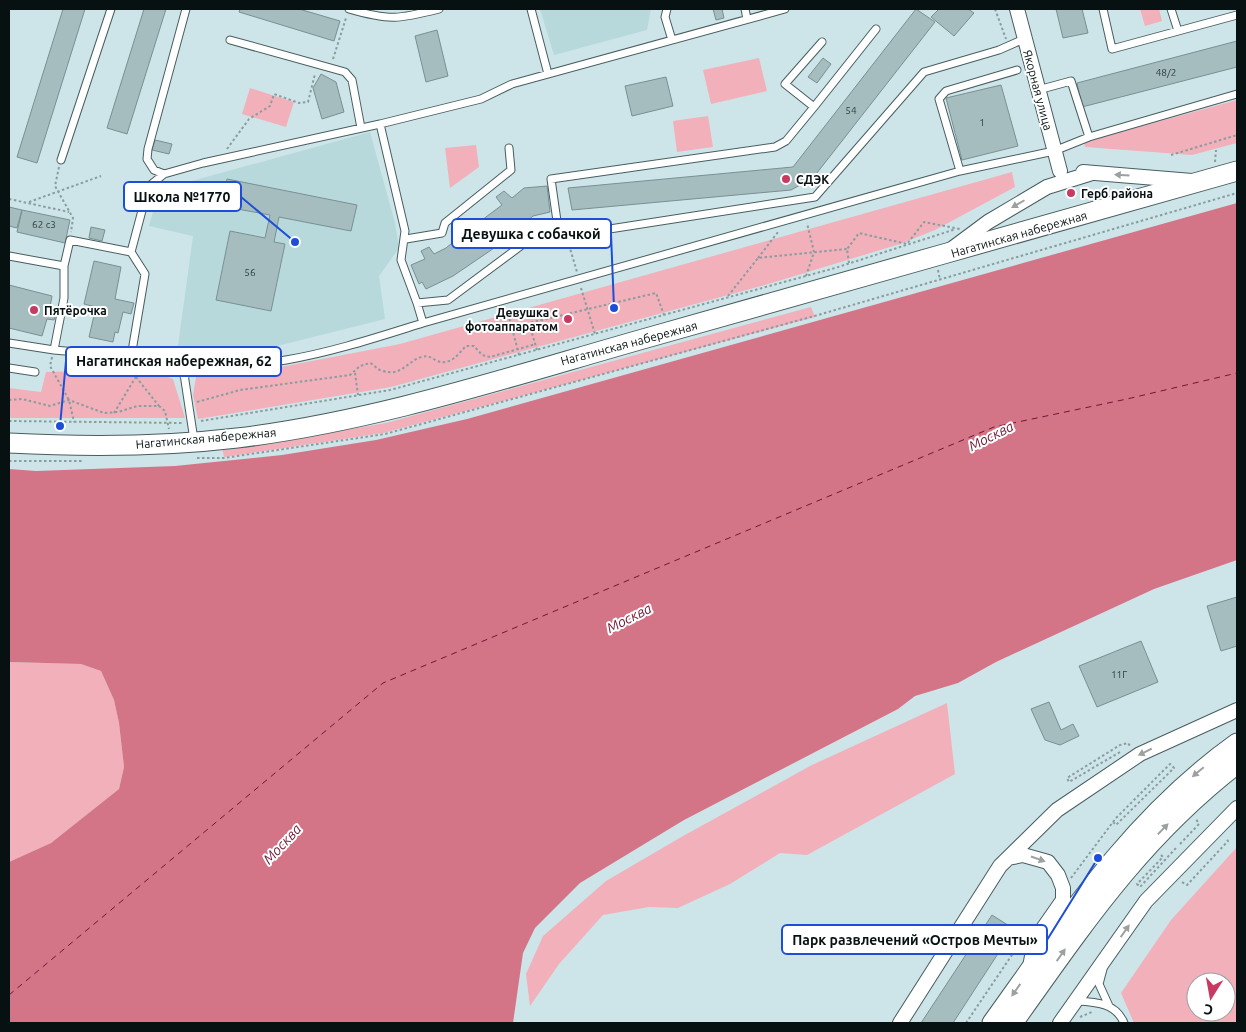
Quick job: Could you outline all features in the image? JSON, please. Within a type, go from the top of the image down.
[{"type":"street","name":"Якорная улица","points":[[1016,9],[1060,171]]},
{"type":"street","points":[[1048,187],[1060,171],[1092,173],[1152,186]]},
{"type":"street","name":"Нагатинская набережная","points":[[9,443],[130,446],[195,442],[277,432],[404,406],[944,256],[1000,239],[1152,186],[1198,182],[1237,171]]},
{"type":"street","points":[[944,256],[988,222],[1048,187],[1092,173]]},
{"type":"street","points":[[988,222],[989,232],[1000,239]]},
{"type":"street","points":[[900,1023],[1000,866],[1057,810],[1140,754],[1237,710]]},
{"type":"street","points":[[992,1023],[1087,890],[1140,828],[1196,774],[1237,743]]},
{"type":"street","points":[[1013,1023],[1084,922],[1134,860],[1188,804],[1237,764]]},
{"type":"street","points":[[1060,1023],[1146,901],[1237,808]]},
{"type":"street","points":[[1007,858],[1023,855],[1048,862],[1058,875],[1064,888],[1063,900],[1035,940],[1030,970]]},
{"type":"lane","points":[[61,160],[111,9]]},
{"type":"lane","points":[[164,174],[154,170],[147,160],[148,149],[186,9]]},
{"type":"lane","points":[[349,9],[379,18],[404,18],[417,12],[439,9]]},
{"type":"lane","points":[[530,9],[548,74]]},
{"type":"lane","points":[[667,9],[665,16],[672,40]]},
{"type":"lane","points":[[745,9],[747,19]]},
{"type":"lane","points":[[147,190],[164,174],[481,99],[512,84],[785,9]]},
{"type":"lane","points":[[1103,9],[1112,49],[1237,14]]},
{"type":"lane","points":[[1172,9],[1178,31]]},
{"type":"lane","points":[[563,235],[551,179],[774,147],[786,142],[876,29]]},
{"type":"lane","points":[[416,303],[448,300],[526,242],[815,197],[924,72],[1008,46],[1024,39]]},
{"type":"lane","points":[[230,40],[345,72],[352,80],[361,128]]},
{"type":"lane","points":[[814,107],[785,84],[822,42]]},
{"type":"lane","points":[[960,171],[940,99],[946,91],[1017,70]]},
{"type":"lane","points":[[1038,90],[1071,81],[1089,137]]},
{"type":"lane","points":[[9,342],[54,350],[131,357],[184,374],[284,361],[325,353],[579,278],[960,171],[1054,151],[1089,137],[1237,94]]},
{"type":"lane","points":[[380,124],[406,239],[401,260],[423,323]]},
{"type":"lane","points":[[406,239],[442,233],[445,223],[511,170],[509,148]]},
{"type":"lane","points":[[131,252],[144,203]]},
{"type":"lane","points":[[54,350],[64,298],[64,266],[70,240],[131,252],[145,274],[131,357]]},
{"type":"lane","points":[[9,256],[64,266]]},
{"type":"lane","points":[[225,354],[227,367]]},
{"type":"lane","points":[[9,368],[35,372]]},
{"type":"lane","points":[[184,374],[195,442]]},
{"type":"lane","points":[[1104,961],[1099,984],[1109,1006]]},
{"type":"lane","points":[[1077,1001],[1103,1003],[1121,1017],[1124,1023]]},
{"type":"path","points":[[995,9],[1008,46]]},
{"type":"path","points":[[330,68],[346,17]]},
{"type":"path","points":[[218,160],[249,119],[270,106],[274,94],[299,104],[308,102],[317,64]]},
{"type":"path","points":[[1171,155],[1237,134]]},
{"type":"path","points":[[1214,166],[1216,150]]},
{"type":"path","points":[[61,160],[55,186],[73,218],[70,240]]},
{"type":"path","points":[[29,202],[101,176]]},
{"type":"path","points":[[9,199],[69,212]]},
{"type":"path","points":[[805,214],[814,252],[806,276]]},
{"type":"path","points":[[727,298],[787,220]]},
{"type":"path","points":[[9,421],[191,423],[390,390],[806,276],[849,263],[944,232],[960,229],[924,222],[907,244]]},
{"type":"path","points":[[849,263],[847,249],[859,233],[907,244]]},
{"type":"path","points":[[563,235],[579,278]]},
{"type":"path","points":[[758,258],[847,249]]},
{"type":"path","points":[[582,289],[595,334]]},
{"type":"path","points":[[537,350],[529,323],[656,293],[664,315]]},
{"type":"path","points":[[504,300],[519,355]]},
{"type":"path","points":[[189,404],[240,390],[344,376],[355,372],[360,366],[370,363],[380,371],[386,372],[405,369],[420,357],[429,356],[444,362],[450,361],[458,356],[466,346],[474,346],[482,355],[490,357],[536,344]]},
{"type":"path","points":[[54,350],[50,366],[69,400],[74,422]]},
{"type":"path","points":[[355,372],[358,396]]},
{"type":"path","points":[[114,412],[136,377],[165,411],[168,423]]},
{"type":"path","points":[[9,400],[22,399],[50,406],[69,400],[104,413],[137,406],[159,406]]},
{"type":"path","points":[[1128,743],[1128,747],[1069,782],[1066,778],[1120,745],[1128,743]]},
{"type":"path","points":[[1068,882],[1113,822],[1170,764],[1174,768],[1116,825],[1113,822]]},
{"type":"path","points":[[1180,844],[1199,824],[1196,819]]},
{"type":"path","points":[[1188,876],[1182,882],[1186,885],[1228,841],[1225,837]]},
{"type":"path","points":[[1163,857],[1136,884],[1140,887],[1176,848]]},
{"type":"path","points":[[966,1023],[1023,939]]},
{"type":"path","points":[[1079,1017],[1099,1009]]},
{"type":"shaded area","points":[[540,9],[651,9],[647,30],[554,55]]},
{"type":"shaded area","points":[[1140,9],[1159,9],[1162,21],[1145,26]]},
{"type":"shaded area","points":[[759,58],[767,91],[711,104],[703,70]]},
{"type":"shaded area","points":[[250,88],[294,102],[286,127],[242,114]]},
{"type":"shaded area","points":[[1237,100],[1237,143],[1192,155],[1085,147],[1084,142]]},
{"type":"shaded area","points":[[708,116],[713,147],[677,152],[673,121]]},
{"type":"shaded area","points":[[370,132],[395,223],[399,248],[379,276],[385,319],[273,347],[177,353],[193,236],[149,226],[159,190]]},
{"type":"shaded area","points":[[476,145],[479,167],[450,188],[445,148]]},
{"type":"shaded area","points":[[1012,172],[1015,187],[935,230],[900,244],[765,285],[391,387],[198,419],[193,395],[196,377],[260,371],[400,344]]},
{"type":"shaded area","points":[[811,307],[815,317],[383,433],[224,457],[222,448],[287,440],[386,423]]},
{"type":"shaded area","points":[[149,369],[173,379],[185,418],[9,418],[9,388],[41,392],[46,372]]},
{"type":"shaded area","points":[[9,662],[81,664],[101,671],[114,700],[119,723],[124,767],[119,789],[51,843],[9,862]]},
{"type":"shaded area","points":[[947,703],[955,774],[807,855],[780,853],[730,884],[678,908],[649,907],[603,915],[559,964],[530,1006],[526,974],[543,936],[606,881],[812,765]]},
{"type":"shaded area","points":[[1237,847],[1237,1023],[1134,1023],[1121,993],[1171,920]]},
{"type":"water","name":"Москва","points":[[1237,203],[1237,560],[1154,589],[996,662],[958,683],[915,696],[898,709],[684,820],[580,883],[535,928],[523,953],[513,1023],[9,1023],[9,862],[51,843],[119,789],[124,767],[119,723],[114,700],[101,671],[81,664],[9,662],[9,469],[36,471],[175,466],[282,455],[376,440],[467,419]]},
{"type":"building","points":[[63,9],[85,9],[37,163],[17,157]]},
{"type":"building","points":[[144,9],[166,9],[127,134],[107,128]]},
{"type":"building","points":[[240,9],[299,9],[340,21],[334,41],[239,12]]},
{"type":"building","points":[[713,9],[722,9],[724,18],[716,20]]},
{"type":"building","points":[[916,9],[935,22],[813,178],[791,190],[572,210],[568,188],[793,167]]},
{"type":"building","points":[[939,9],[968,9],[974,13],[954,36],[931,17]]},
{"type":"building","points":[[1056,9],[1082,9],[1088,33],[1063,38]]},
{"type":"building","points":[[437,30],[448,76],[426,82],[415,36]]},
{"type":"building","points":[[1237,41],[1237,67],[1082,107],[1077,83]]},
{"type":"building","points":[[823,58],[831,64],[817,83],[808,77]]},
{"type":"building","points":[[321,74],[336,82],[344,112],[322,119],[313,88]]},
{"type":"building","points":[[666,77],[673,106],[632,116],[625,86]]},
{"type":"building","points":[[1001,85],[1018,146],[962,160],[946,98]]},
{"type":"building","points":[[155,140],[172,144],[169,154],[152,150]]},
{"type":"building","points":[[227,179],[357,205],[351,231],[279,217],[274,242],[285,244],[271,311],[216,300],[230,231],[265,238],[270,215],[221,206]]},
{"type":"building","points":[[547,186],[550,212],[533,216],[503,242],[453,276],[426,289],[422,282],[419,284],[411,265],[425,259],[421,251],[429,247],[434,254],[446,248],[457,239],[451,231],[459,224],[466,232],[502,205],[496,197],[504,191],[512,198],[524,188]]},
{"type":"building","points":[[9,207],[22,210],[17,228],[9,226]]},
{"type":"building","points":[[22,210],[70,220],[65,243],[17,232]]},
{"type":"building","points":[[91,227],[105,230],[102,241],[89,238]]},
{"type":"building","points":[[94,261],[121,267],[115,299],[134,303],[131,314],[123,312],[118,333],[115,332],[113,342],[89,337],[96,307],[84,304]]},
{"type":"building","points":[[9,285],[52,296],[50,307],[57,309],[54,320],[47,319],[42,336],[9,328]]},
{"type":"building","points":[[1237,597],[1237,646],[1221,651],[1207,606]]},
{"type":"building","points":[[1141,641],[1158,682],[1097,707],[1079,666]]},
{"type":"building","points":[[1049,702],[1061,730],[1073,724],[1079,736],[1060,745],[1045,740],[1031,709]]},
{"type":"building","points":[[992,915],[1014,929],[953,1023],[921,1023]]},
{"type":"ferry route","points":[[9,995],[383,683],[994,427],[1127,399],[1237,373]]},
{"type":"place","name":"СДЭК","points":[[786,179]]},
{"type":"place","name":"Герб района","points":[[1071,193]]},
{"type":"place","name":"Школа №1770","points":[[295,242]]},
{"type":"place","name":"Девушка с собачкой","points":[[614,308]]},
{"type":"place","name":"Пятёрочка","points":[[34,310]]},
{"type":"place","name":"Девушка с фотоаппаратом","points":[[568,319]]},
{"type":"place","name":"Нагатинская набережная, 62","points":[[60,426]]},
{"type":"place","name":"Парк развлечений «Остров Мечты»","points":[[1098,858]]}]
